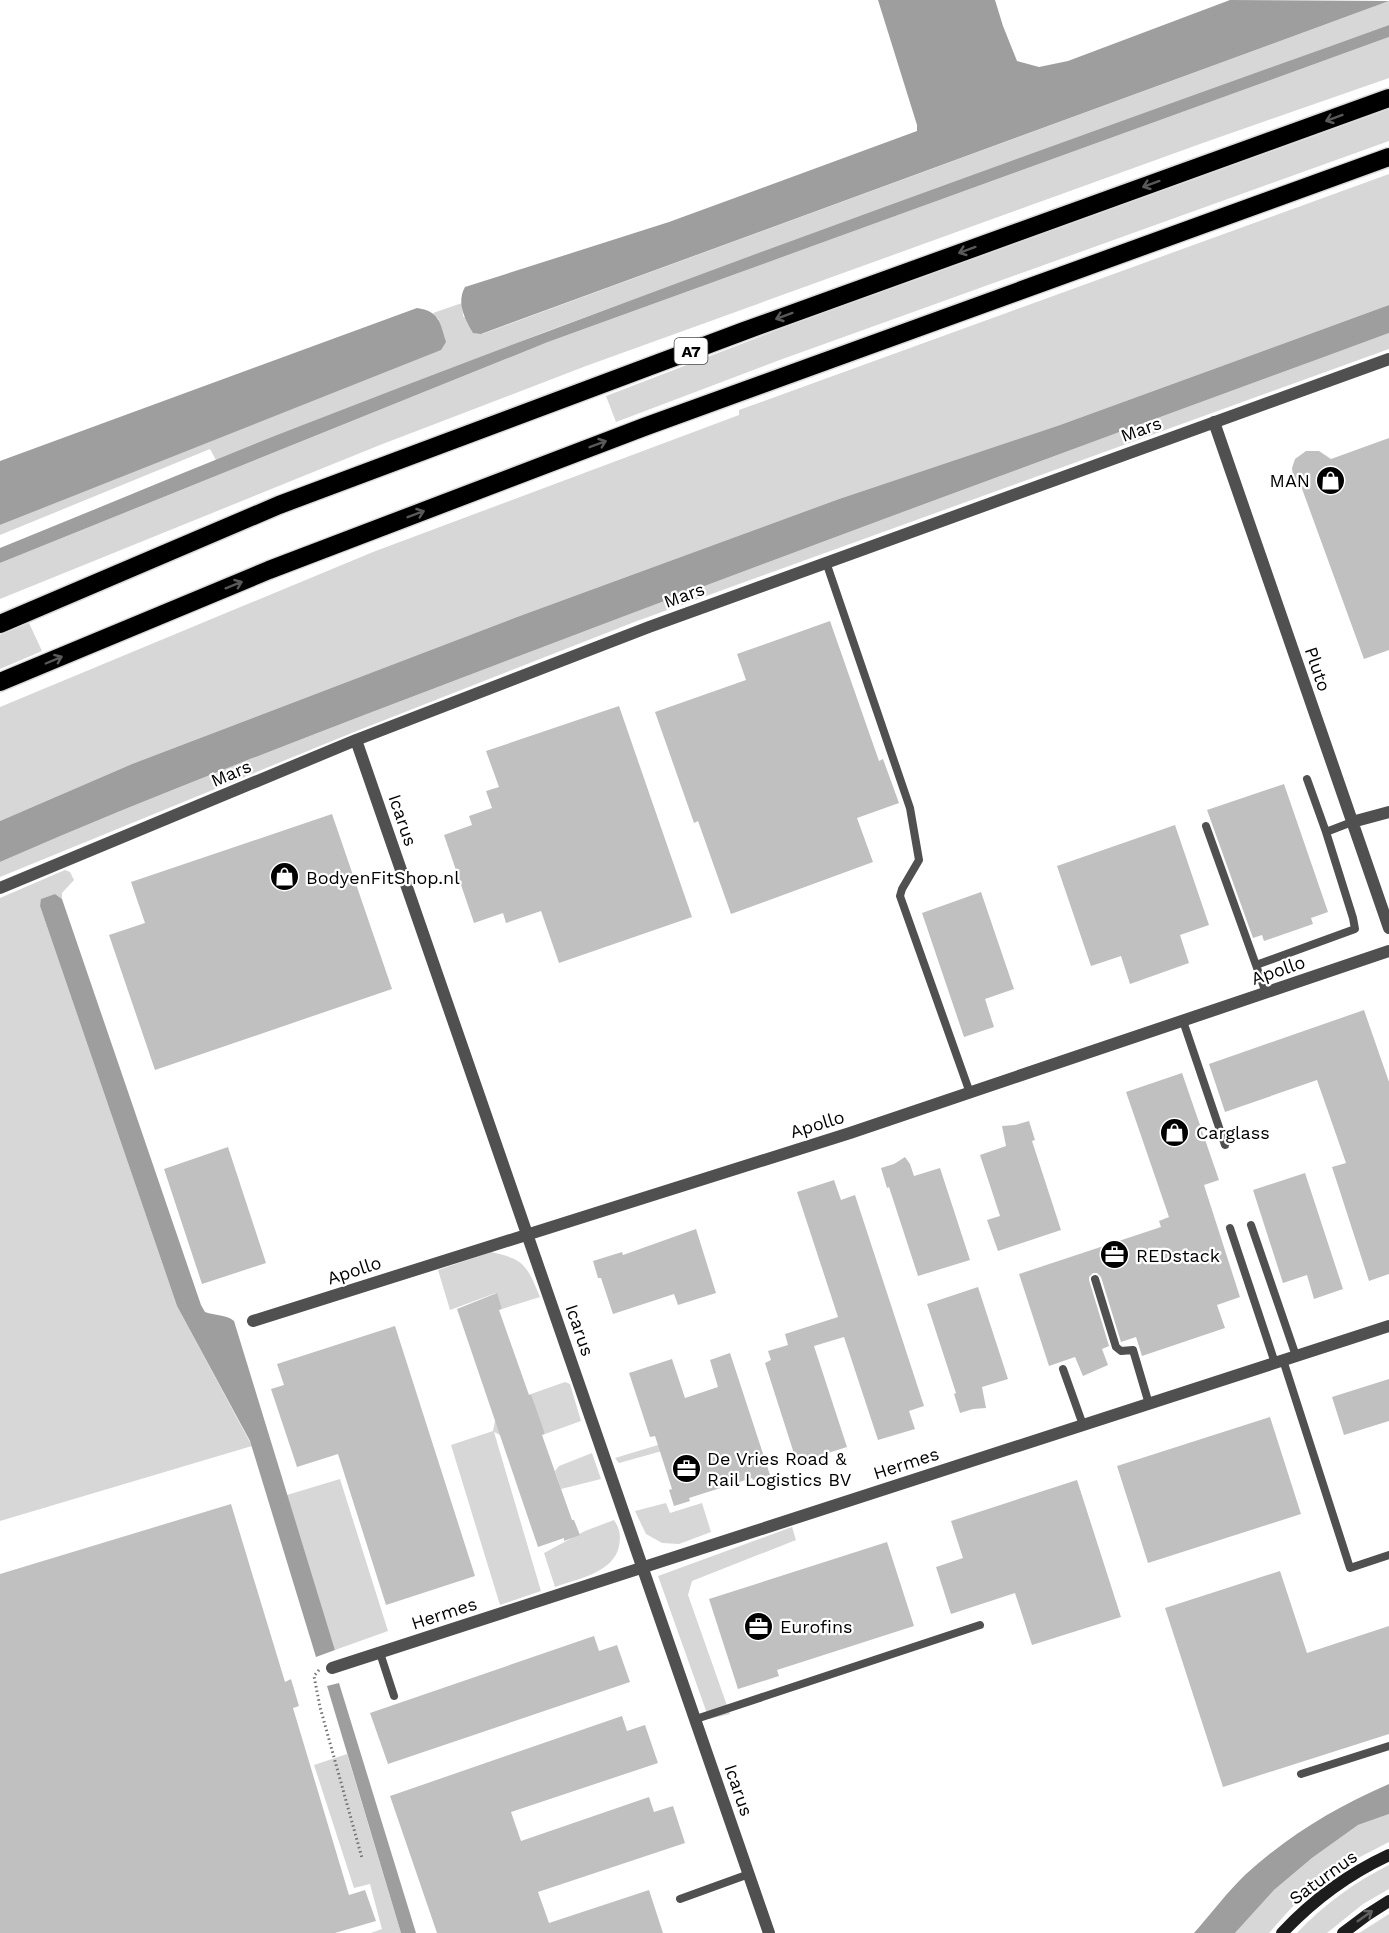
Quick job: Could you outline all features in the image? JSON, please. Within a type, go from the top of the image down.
[{"type":"highway","name":"A7","points":[[0,624],[290,501],[744,331],[1389,98]]},
{"type":"highway","points":[[0,682],[269,570],[644,427],[1389,157]]},
{"type":"main road","name":"Saturnus","points":[[1282,1933],[1325,1893],[1389,1855]]},
{"type":"main road","points":[[1343,1933],[1389,1901]]},
{"type":"street","name":"Mars","points":[[0,888],[356,740],[649,627],[1389,359]]},
{"type":"street","name":"Pluto","points":[[1214,422],[1389,928]]},
{"type":"street","name":"Icarus","points":[[356,740],[769,1933]]},
{"type":"street","points":[[1352,822],[1389,812]]},
{"type":"street","name":"Apollo","points":[[253,1320],[839,1136],[1389,951]]},
{"type":"street","name":"Hermes","points":[[332,1668],[1389,1326]]},
{"type":"lane","points":[[826,562],[910,808],[919,861],[900,896],[970,1093]]},
{"type":"lane","points":[[1257,965],[1355,929],[1326,832],[1307,779]]},
{"type":"lane","points":[[1326,832],[1352,822]]},
{"type":"lane","points":[[1206,826],[1266,993]]},
{"type":"lane","points":[[1183,1021],[1225,1145]]},
{"type":"lane","points":[[1251,1225],[1296,1356]]},
{"type":"lane","points":[[1230,1228],[1350,1568],[1389,1555]]},
{"type":"lane","points":[[1095,1279],[1116,1347],[1121,1351],[1133,1350],[1149,1404]]},
{"type":"lane","points":[[1064,1370],[1083,1425]]},
{"type":"lane","points":[[696,1719],[980,1625]]},
{"type":"lane","points":[[380,1653],[394,1696]]},
{"type":"lane","points":[[1301,1774],[1389,1746]]},
{"type":"lane","points":[[680,1899],[749,1874]]},
{"type":"path","points":[[332,1668],[320,1668],[315,1676],[320,1707],[362,1858]]},
{"type":"shaded area","points":[[878,0],[995,0],[1017,61],[1039,67],[1068,61],[1230,0],[1389,1],[481,334],[473,333],[461,305],[465,287],[669,222],[917,131]]},
{"type":"shaded area","points":[[1389,1],[1389,25],[545,332],[216,460],[210,449],[0,535],[0,525],[159,461],[439,320],[433,313],[462,303],[463,316],[482,334]]},
{"type":"shaded area","points":[[1389,25],[1389,37],[548,342],[0,563],[0,548],[290,430],[701,274]]},
{"type":"shaded area","points":[[1389,37],[1389,78],[586,366],[380,445],[0,599],[0,563],[548,342]]},
{"type":"shaded area","points":[[1389,109],[1389,141],[777,361],[616,422],[606,396],[796,323]]},
{"type":"shaded area","points":[[1389,174],[1389,305],[1060,425],[839,499],[517,617],[132,764],[0,821],[0,707],[373,552],[739,415],[739,410]]},
{"type":"shaded area","points":[[1389,305],[1389,333],[493,666],[184,785],[0,862],[0,821],[132,764],[517,617],[839,499],[1060,425]]},
{"type":"shaded area","points":[[417,308],[430,312],[438,319],[446,342],[441,350],[0,525],[0,461]]},
{"type":"shaded area","points":[[1389,333],[1389,349],[637,621],[354,732],[0,877],[0,862],[245,761],[717,581]]},
{"type":"shaded area","points":[[29,623],[42,651],[0,669],[0,635]]},
{"type":"shaded area","points":[[65,870],[70,872],[74,880],[62,893],[62,899],[55,894],[42,899],[40,906],[177,1306],[252,1446],[0,1521],[0,898]]},
{"type":"shaded area","points":[[55,894],[62,899],[201,1305],[205,1312],[228,1317],[234,1321],[335,1650],[316,1657],[250,1441],[177,1306],[40,906],[41,899]]},
{"type":"shaded area","points":[[491,1252],[518,1261],[528,1271],[540,1297],[502,1309],[496,1293],[450,1310],[438,1270]]},
{"type":"shaded area","points":[[565,1382],[570,1384],[581,1421],[545,1434],[540,1422],[500,1435],[494,1432],[541,1591],[500,1605],[451,1445],[493,1431],[495,1421],[535,1407],[531,1394]]},
{"type":"shaded area","points":[[701,1432],[720,1486],[714,1490],[698,1441],[619,1463],[615,1458]]},
{"type":"shaded area","points":[[592,1453],[601,1479],[561,1489],[555,1471],[559,1466]]},
{"type":"shaded area","points":[[340,1479],[388,1631],[335,1650],[287,1495]]},
{"type":"shaded area","points":[[666,1503],[670,1513],[702,1503],[711,1532],[679,1544],[662,1543],[646,1534],[635,1511]]},
{"type":"shaded area","points":[[614,1520],[619,1530],[620,1542],[616,1555],[610,1563],[593,1574],[555,1587],[544,1553],[585,1531]]},
{"type":"shaded area","points":[[792,1527],[796,1540],[692,1581],[688,1595],[730,1714],[709,1719],[658,1576]]},
{"type":"shaded area","points":[[339,1683],[416,1933],[401,1933],[327,1686]]},
{"type":"shaded area","points":[[347,1754],[401,1933],[371,1933],[382,1929],[370,1884],[354,1888],[314,1765]]},
{"type":"shaded area","points":[[1389,1784],[1389,1814],[1358,1825],[1312,1858],[1274,1890],[1235,1933],[1194,1933],[1246,1874],[1296,1834],[1350,1802]]},
{"type":"shaded area","points":[[1389,1814],[1389,1842],[1334,1872],[1311,1889],[1269,1933],[1235,1933],[1274,1890],[1312,1858],[1358,1825]]},
{"type":"shaded area","points":[[1389,1865],[1389,1889],[1363,1904],[1327,1933],[1297,1933],[1340,1895]]},
{"type":"shaded area","points":[[1389,1914],[1389,1933],[1359,1933]]},
{"type":"building","points":[[1389,438],[1389,650],[1364,659],[1301,486],[1293,477],[1292,468],[1295,459],[1306,451],[1319,451],[1331,459]]},
{"type":"building","points":[[830,621],[879,761],[883,759],[899,803],[857,818],[873,862],[731,914],[698,821],[694,823],[655,712],[746,680],[737,654]]},
{"type":"building","points":[[619,706],[692,917],[559,963],[541,911],[506,923],[503,913],[474,923],[444,835],[472,825],[469,816],[492,808],[486,791],[499,787],[486,751]]},
{"type":"building","points":[[1284,784],[1328,912],[1311,918],[1313,924],[1264,941],[1262,935],[1253,938],[1207,810]]},
{"type":"building","points":[[332,814],[392,989],[155,1070],[109,935],[145,923],[131,882]]},
{"type":"building","points":[[1175,825],[1209,925],[1180,935],[1189,963],[1130,984],[1121,956],[1091,966],[1057,866]]},
{"type":"building","points":[[981,892],[1014,989],[985,999],[994,1027],[964,1037],[922,913]]},
{"type":"building","points":[[1364,1010],[1389,1082],[1389,1274],[1369,1281],[1332,1167],[1346,1163],[1317,1080],[1225,1112],[1209,1064]]},
{"type":"building","points":[[1182,1073],[1219,1180],[1204,1185],[1240,1297],[1217,1305],[1225,1328],[1142,1356],[1136,1337],[1121,1342],[1101,1277],[1093,1273],[1089,1280],[1109,1346],[1102,1349],[1108,1365],[1083,1376],[1075,1357],[1049,1366],[1019,1274],[1161,1227],[1159,1221],[1169,1217],[1126,1092]]},
{"type":"building","points":[[1029,1121],[1035,1140],[1032,1141],[1061,1230],[998,1251],[987,1220],[1000,1216],[980,1155],[1006,1146],[1002,1126]]},
{"type":"building","points":[[228,1147],[266,1263],[202,1284],[164,1169]]},
{"type":"building","points":[[905,1157],[914,1176],[940,1168],[970,1260],[918,1276],[881,1168]]},
{"type":"building","points":[[1305,1173],[1343,1289],[1314,1299],[1307,1275],[1283,1283],[1253,1190]]},
{"type":"building","points":[[834,1180],[841,1200],[855,1195],[924,1406],[909,1411],[915,1429],[878,1440],[844,1337],[814,1346],[847,1447],[797,1463],[765,1363],[771,1360],[768,1351],[788,1345],[785,1334],[838,1317],[797,1192]]},
{"type":"building","points":[[696,1229],[716,1293],[678,1305],[674,1294],[613,1314],[593,1261],[622,1252],[623,1255]]},
{"type":"building","points":[[978,1287],[1008,1379],[982,1387],[986,1408],[960,1413],[954,1394],[956,1393],[927,1304]]},
{"type":"building","points":[[497,1293],[502,1309],[499,1310],[545,1434],[542,1435],[572,1520],[580,1535],[538,1547],[457,1309]]},
{"type":"building","points":[[395,1326],[475,1576],[386,1605],[338,1454],[297,1467],[271,1389],[284,1385],[277,1364]]},
{"type":"building","points":[[730,1353],[770,1475],[753,1480],[752,1478],[689,1498],[690,1501],[674,1506],[669,1490],[672,1489],[655,1436],[650,1437],[629,1373],[672,1359],[685,1398],[718,1387],[710,1360]]},
{"type":"building","points":[[1389,1379],[1389,1421],[1344,1435],[1332,1397]]},
{"type":"building","points":[[1270,1417],[1301,1514],[1148,1563],[1117,1466]]},
{"type":"building","points":[[1077,1480],[1121,1617],[1032,1645],[1015,1593],[951,1614],[936,1567],[963,1558],[951,1521]]},
{"type":"building","points":[[231,1504],[285,1682],[291,1679],[299,1706],[293,1708],[349,1895],[365,1890],[376,1921],[335,1933],[0,1933],[0,1574]]},
{"type":"building","points":[[887,1542],[914,1626],[777,1670],[779,1676],[738,1689],[709,1599]]},
{"type":"building","points":[[1280,1571],[1307,1653],[1389,1626],[1389,1734],[1223,1787],[1165,1608]]},
{"type":"building","points":[[594,1636],[599,1651],[617,1645],[630,1682],[388,1764],[370,1713]]},
{"type":"building","points":[[622,1716],[627,1731],[645,1725],[658,1763],[511,1812],[521,1841],[649,1797],[654,1812],[673,1806],[685,1843],[538,1892],[549,1923],[649,1890],[663,1933],[437,1933],[390,1796]]},
{"type":"place","name":"MAN","points":[[1331,480]]},
{"type":"place","name":"BodyenFitShop.nl","points":[[285,877]]},
{"type":"place","name":"Carglass","points":[[1175,1132]]},
{"type":"place","name":"REDstack","points":[[1115,1255]]},
{"type":"place","name":"De Vries Road & Rail Logistics BV","points":[[686,1468]]},
{"type":"place","name":"Eurofins","points":[[759,1626]]}]
